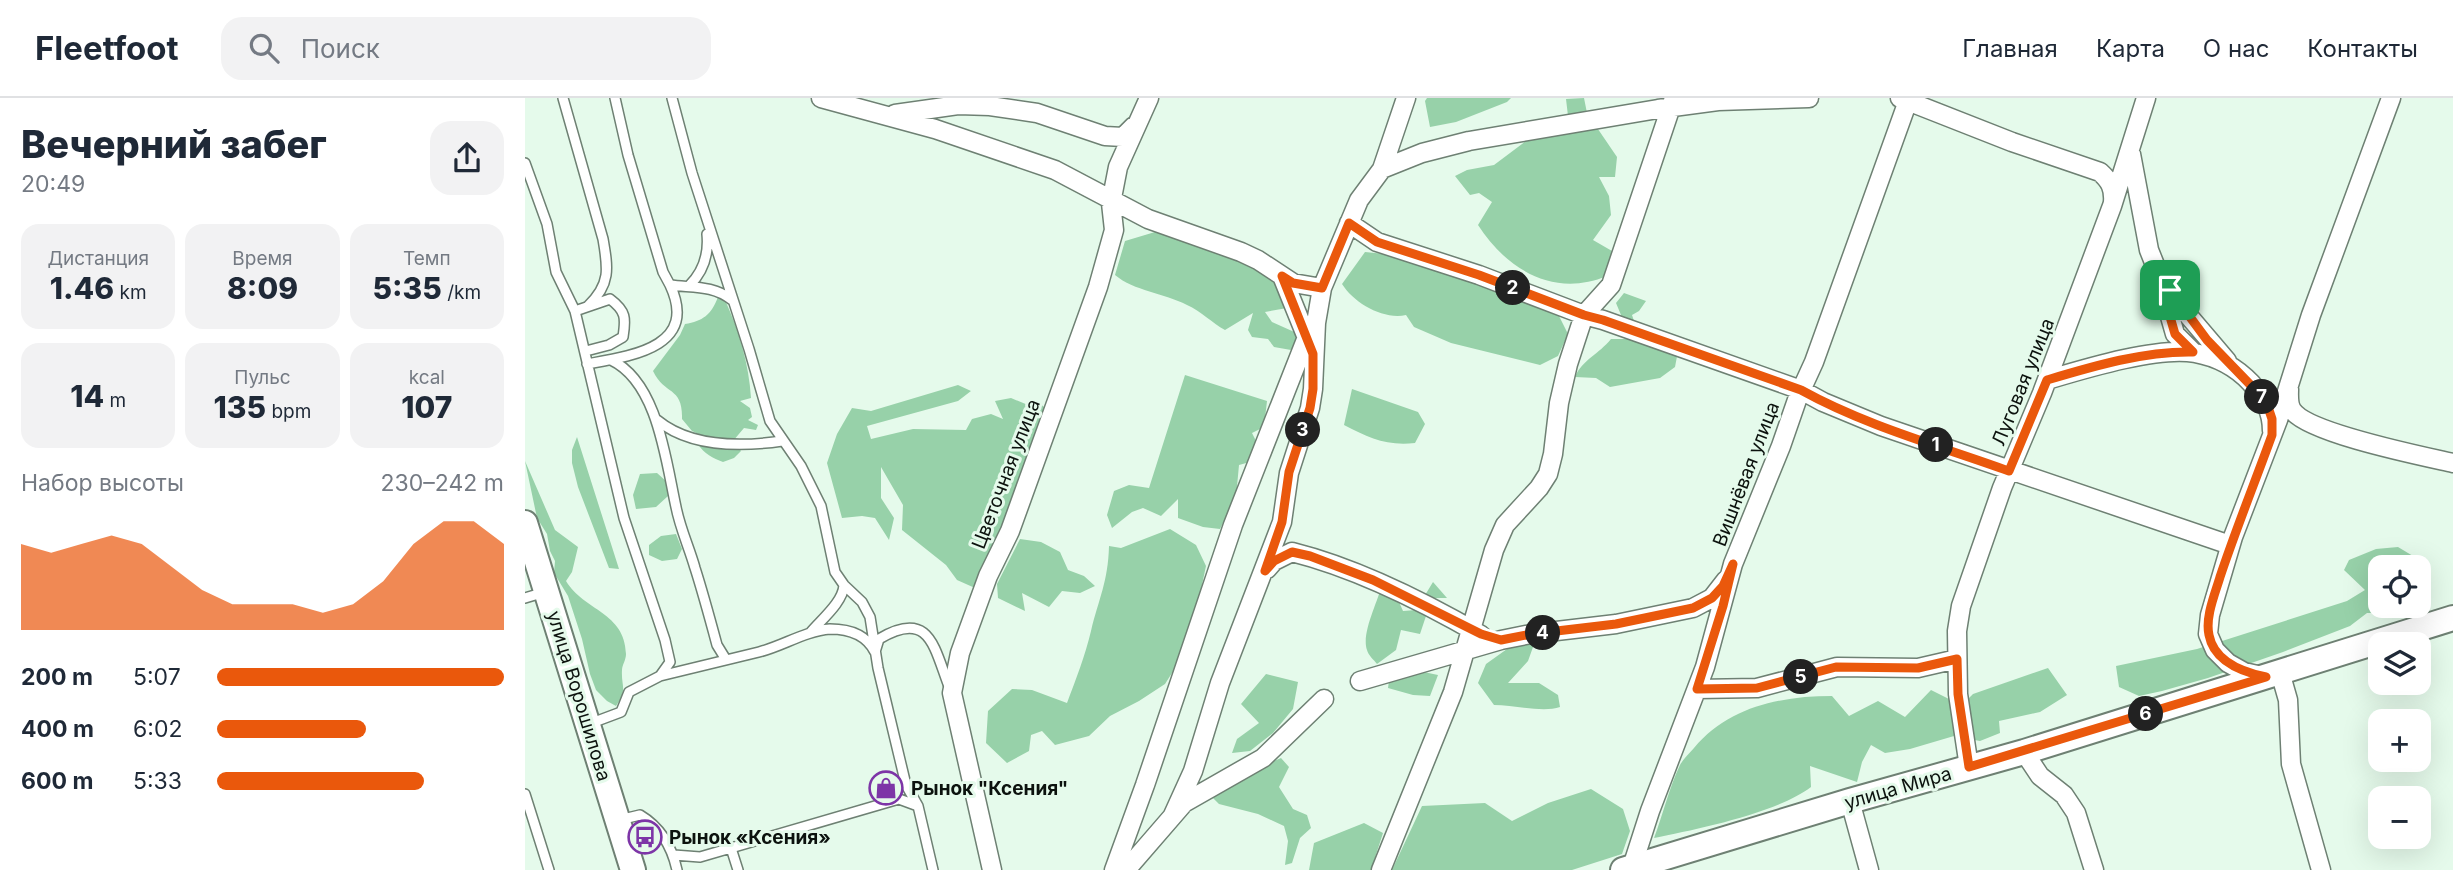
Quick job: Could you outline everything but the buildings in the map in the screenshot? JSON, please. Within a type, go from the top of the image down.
[{"type":"main road","name":"улица Ворошилова","points":[[525,523],[536,594],[587,725],[633,870]]},
{"type":"main road","name":"улица Мира","points":[[1628,869],[1850,801],[2024,752],[2453,618]]},
{"type":"street","points":[[821,98],[935,129],[1055,170],[1148,219],[1249,256],[1293,283],[1322,288]]},
{"type":"street","name":"Цветочная улица","points":[[992,870],[951,692],[960,653],[983,589],[1010,531],[1098,286],[1114,230],[1111,200],[1118,167],[1149,98]]},
{"type":"street","points":[[1173,816],[1192,771],[1220,684],[1282,522],[1289,472],[1310,408],[1313,354],[1322,288],[1359,200],[1382,169],[1406,98]]},
{"type":"street","points":[[1382,169],[1422,153],[1469,141],[1672,103],[1809,98]]},
{"type":"street","name":"Луговая улица","points":[[1969,767],[1958,694],[1957,659],[1961,606],[2009,471],[2047,380],[2112,206],[2146,98]]},
{"type":"street","points":[[2321,870],[2291,764],[2288,700],[2273,675],[2244,672],[2228,663],[2215,650],[2208,634],[2213,603],[2230,545],[2272,435],[2289,378],[2391,98]]},
{"type":"street","points":[[1906,99],[2012,142],[2100,172],[2109,179],[2113,192],[2112,206]]},
{"type":"street","name":"Вишнёвая улица","points":[[1628,869],[1697,689],[1733,564],[1814,362],[1906,99]]},
{"type":"street","points":[[1381,870],[1453,692],[1483,582],[1505,525],[1539,488],[1548,474],[1559,403],[1584,315],[1611,285],[1672,103]]},
{"type":"street","points":[[881,115],[958,105],[991,106],[1037,113],[1105,136],[1123,137],[1135,125]]},
{"type":"street","points":[[2131,150],[2149,250],[2175,334],[2193,352]]},
{"type":"street","points":[[1349,223],[1377,242],[1479,275],[1584,315],[1801,390],[1881,426],[2230,545]]},
{"type":"street","points":[[2155,265],[2187,314],[2233,368],[2266,401],[2272,419],[2272,435]]},
{"type":"street","points":[[1282,276],[1313,354]]},
{"type":"street","points":[[1114,870],[1233,525],[1307,337]]},
{"type":"street","points":[[2047,380],[2116,361],[2176,352],[2193,352],[2215,357],[2233,368]]},
{"type":"street","points":[[2289,378],[2292,411],[2302,419],[2343,435],[2453,463]]},
{"type":"street","points":[[1265,571],[1274,561],[1292,552],[1310,556],[1373,580],[1481,634],[1501,640]]},
{"type":"street","points":[[1360,681],[1501,640],[1616,624],[1693,608],[1712,598],[1723,586],[1733,564]]},
{"type":"street","points":[[1697,689],[1757,688],[1836,667],[1918,668],[1957,659]]},
{"type":"street","points":[[1126,870],[1184,803],[1263,758],[1324,699]]},
{"type":"street","points":[[2024,752],[2040,776],[2064,795],[2076,813],[2094,870]]},
{"type":"street","points":[[1850,801],[1870,870]]},
{"type":"lane","points":[[563,98],[607,261],[600,294],[587,306]]},
{"type":"lane","points":[[587,364],[652,348],[670,335],[679,316],[677,300],[663,272],[628,155],[615,98]]},
{"type":"lane","points":[[672,98],[770,421],[801,466],[821,506],[835,572],[862,602],[870,617],[875,652],[906,785],[918,806],[933,870]]},
{"type":"lane","points":[[525,163],[547,224],[557,272],[575,311],[624,518],[665,640],[670,662],[660,676]]},
{"type":"lane","points":[[689,286],[697,278],[705,262],[708,245],[705,212]]},
{"type":"lane","points":[[670,285],[715,290],[732,300]]},
{"type":"lane","points":[[575,311],[610,299],[621,307],[625,323],[623,337],[609,345],[586,351]]},
{"type":"lane","points":[[611,360],[623,365],[635,379],[655,419],[666,450],[676,507],[717,645],[725,658]]},
{"type":"lane","points":[[655,419],[667,428],[687,436],[718,443],[752,446],[782,441]]},
{"type":"lane","points":[[811,632],[838,601],[844,585]]},
{"type":"lane","points":[[875,652],[879,639],[893,631],[916,628],[926,634],[933,646],[951,692]]},
{"type":"lane","points":[[587,725],[621,712],[629,692],[660,676],[725,658],[759,652],[811,632],[829,629],[857,633],[866,638],[875,652]]},
{"type":"lane","points":[[525,794],[549,870]]},
{"type":"lane","points":[[674,855],[700,857],[899,799],[918,806]]},
{"type":"lane","points":[[617,820],[640,815],[654,824],[674,855],[677,870]]},
{"type":"lane","points":[[731,848],[738,870]]},
{"type":"green space","points":[[1427,98],[1511,98],[1456,122],[1430,127],[1425,101]]},
{"type":"green space","points":[[1584,98],[1587,113],[1617,157],[1615,177],[1599,177],[1609,196],[1611,215],[1593,240],[1612,251],[1607,276],[1569,284],[1533,276],[1503,255],[1478,225],[1492,202],[1479,193],[1470,195],[1455,176],[1467,170],[1494,165],[1530,138],[1568,116],[1566,99]]},
{"type":"green space","points":[[1155,232],[1186,232],[1279,279],[1287,308],[1265,312],[1272,322],[1301,335],[1291,350],[1274,347],[1268,339],[1252,337],[1248,330],[1253,313],[1225,330],[1178,301],[1131,285],[1115,275],[1125,241]]},
{"type":"green space","points":[[1365,252],[1395,255],[1513,295],[1558,314],[1568,334],[1558,356],[1540,365],[1451,343],[1414,327],[1406,315],[1388,315],[1370,308],[1354,298],[1342,284]]},
{"type":"green space","points":[[1624,293],[1646,301],[1639,311],[1632,315],[1638,333],[1678,351],[1675,367],[1660,378],[1610,387],[1596,378],[1575,377],[1582,366],[1611,339],[1631,339],[1616,303]]},
{"type":"green space","points":[[718,297],[725,300],[746,360],[751,398],[740,401],[750,408],[752,417],[748,420],[758,425],[756,430],[744,428],[733,441],[741,451],[734,458],[723,462],[700,447],[698,444],[703,436],[692,431],[682,419],[680,401],[653,371],[685,324],[706,316]]},
{"type":"green space","points":[[1185,375],[1267,401],[1264,427],[1252,433],[1260,449],[1250,462],[1239,465],[1236,497],[1220,529],[1203,527],[1178,518],[1178,499],[1161,516],[1143,508],[1132,512],[1112,528],[1107,515],[1114,491],[1129,485],[1149,488]]},
{"type":"green space","points":[[958,385],[971,391],[958,401],[867,426],[871,439],[913,429],[966,430],[972,419],[991,414],[1003,419],[995,401],[1011,398],[1028,405],[1041,404],[1048,411],[1022,486],[975,588],[957,580],[946,565],[902,530],[903,505],[881,467],[881,498],[894,518],[889,540],[875,518],[842,518],[827,463],[837,434],[852,408],[871,411]]},
{"type":"green space","points":[[1352,389],[1418,412],[1425,424],[1415,443],[1378,440],[1344,425]]},
{"type":"green space","points":[[577,437],[619,569],[609,568],[578,487],[572,463],[572,450]]},
{"type":"green space","points":[[525,461],[555,530],[578,547],[572,572],[566,581],[583,599],[611,620],[624,640],[626,654],[622,670],[623,692],[616,706],[596,690],[590,674],[568,596],[554,573],[555,561],[547,534],[537,518]]},
{"type":"green space","points":[[657,473],[667,482],[668,496],[656,507],[636,509],[633,495],[640,474]]},
{"type":"green space","points":[[1170,529],[1196,545],[1206,566],[1189,646],[1165,684],[1110,716],[1089,736],[1055,745],[1042,731],[1031,735],[1029,751],[1007,763],[986,743],[988,711],[1012,689],[1032,690],[1067,703],[1103,590],[1109,546],[1121,548]]},
{"type":"green space","points":[[676,534],[682,549],[677,559],[662,561],[649,555],[649,545],[661,536]]},
{"type":"green space","points":[[1020,539],[1041,542],[1060,552],[1068,570],[1084,576],[1095,586],[1080,593],[1062,591],[1049,607],[1022,593],[1025,611],[998,598],[997,584]]},
{"type":"green space","points":[[2398,547],[2411,555],[2368,555],[2368,613],[2350,626],[2208,678],[2162,691],[2139,696],[2119,687],[2116,666],[2197,649],[2347,601],[2365,590],[2344,570],[2349,560],[2376,549]]},
{"type":"green space","points":[[1433,582],[1447,598],[1432,598],[1420,634],[1401,630],[1396,650],[1377,664],[1368,652],[1366,635],[1382,584],[1395,593],[1403,611],[1416,610]]},
{"type":"green space","points":[[1537,636],[1528,661],[1508,683],[1539,683],[1558,695],[1560,707],[1537,709],[1494,705],[1478,683],[1486,664],[1507,649]]},
{"type":"green space","points":[[2048,668],[2067,695],[2040,712],[1999,721],[2000,733],[1980,741],[1954,736],[1885,753],[1871,745],[1862,762],[1857,782],[1810,766],[1811,787],[1778,805],[1736,819],[1654,838],[1681,763],[1708,734],[1739,714],[1793,698],[1832,696],[1849,716],[1878,701],[1905,717],[1931,690],[1949,699],[1959,708],[1973,694]]},
{"type":"green space","points":[[1419,671],[1438,675],[1430,696],[1413,695],[1388,688],[1389,681]]},
{"type":"green space","points":[[1266,674],[1298,682],[1293,709],[1273,733],[1250,751],[1232,753],[1237,739],[1259,723],[1241,704]]},
{"type":"green space","points":[[1281,758],[1289,767],[1279,787],[1293,809],[1307,815],[1311,828],[1300,838],[1292,863],[1285,865],[1288,841],[1284,826],[1258,814],[1219,804],[1209,794],[1246,773]]},
{"type":"green space","points":[[1591,789],[1623,809],[1630,831],[1622,854],[1572,870],[1392,870],[1422,806],[1485,803],[1512,821],[1548,803]]},
{"type":"green space","points":[[1364,823],[1383,833],[1371,870],[1309,870],[1314,843]]},
{"type":"place","name":"Рынок \"Ксения\"","points":[[886,788]]},
{"type":"place","name":"Рынок «Ксения»","points":[[645,837]]},
{"type":"route","points":[[1349,223],[1377,242],[1479,275],[1584,315],[1801,390],[1881,426],[2009,471],[2047,380],[2116,361],[2193,352],[2175,334],[2155,265],[2170,290],[2207,340],[2266,401],[2272,419],[2272,435],[2216,590],[2208,634],[2215,650],[2228,663],[2244,672],[2266,677],[1969,767],[1958,694],[1957,659],[1918,668],[1836,667],[1757,688],[1697,689],[1733,564],[1723,586],[1712,598],[1693,608],[1581,630],[1531,634],[1501,640],[1481,634],[1373,580],[1310,556],[1292,552],[1283,555],[1265,571],[1282,522],[1289,472],[1310,408],[1313,389],[1313,354],[1282,276],[1293,283],[1322,288],[1349,223]]}]
